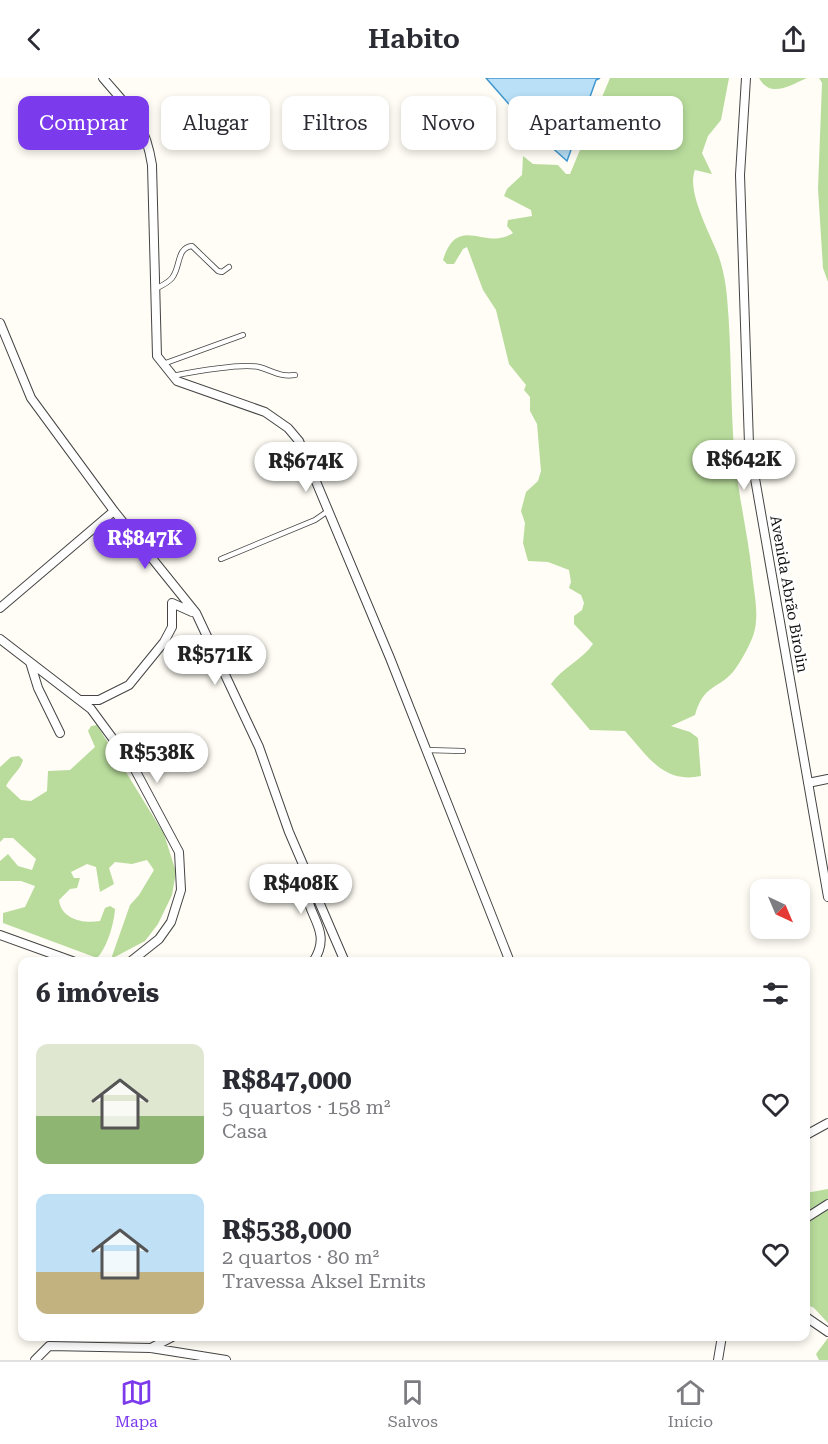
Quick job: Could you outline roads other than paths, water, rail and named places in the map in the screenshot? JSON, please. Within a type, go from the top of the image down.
[{"type":"street","points":[[103,78],[142,125],[149,145],[152,165],[157,356],[177,381],[265,412],[288,428],[299,441],[508,957]]},
{"type":"street","name":"Avenida Abrão Birolin","points":[[746,78],[740,175],[749,444],[828,897]]},
{"type":"street","points":[[0,323],[32,398],[114,511],[196,613],[259,747],[289,832],[343,957]]},
{"type":"street","points":[[0,608],[114,511]]},
{"type":"street","points":[[80,700],[99,700],[129,685],[164,642],[172,627],[172,603],[196,613]]},
{"type":"street","points":[[0,639],[91,709],[133,766],[179,852],[181,890],[171,922],[159,939],[136,957]]},
{"type":"street","points":[[30,662],[38,688],[60,733]]},
{"type":"street","points":[[808,783],[828,778]]},
{"type":"street","points":[[310,878],[307,893],[317,920],[321,941],[316,957]]},
{"type":"street","points":[[0,935],[61,957]]},
{"type":"street","points":[[810,1133],[828,1123]]},
{"type":"street","points":[[810,1215],[828,1204]]},
{"type":"street","points":[[810,1320],[828,1332]]},
{"type":"street","points":[[151,1348],[164,1341]]},
{"type":"street","points":[[718,1360],[721,1341]]},
{"type":"street","points":[[35,1360],[49,1346],[151,1348],[226,1360]]},
{"type":"lane","points":[[155,289],[174,276],[181,251],[186,246],[192,246],[198,250],[218,271],[222,272],[229,267]]},
{"type":"lane","points":[[164,364],[243,335]]},
{"type":"lane","points":[[172,376],[205,370],[258,367],[283,376],[295,375]]},
{"type":"lane","points":[[221,559],[315,520],[328,511]]},
{"type":"lane","points":[[426,750],[463,751]]},
{"type":"water","points":[[486,78],[600,78],[596,80],[590,96],[508,96],[508,103]]},
{"type":"water","points":[[555,150],[571,150],[567,161]]}]
